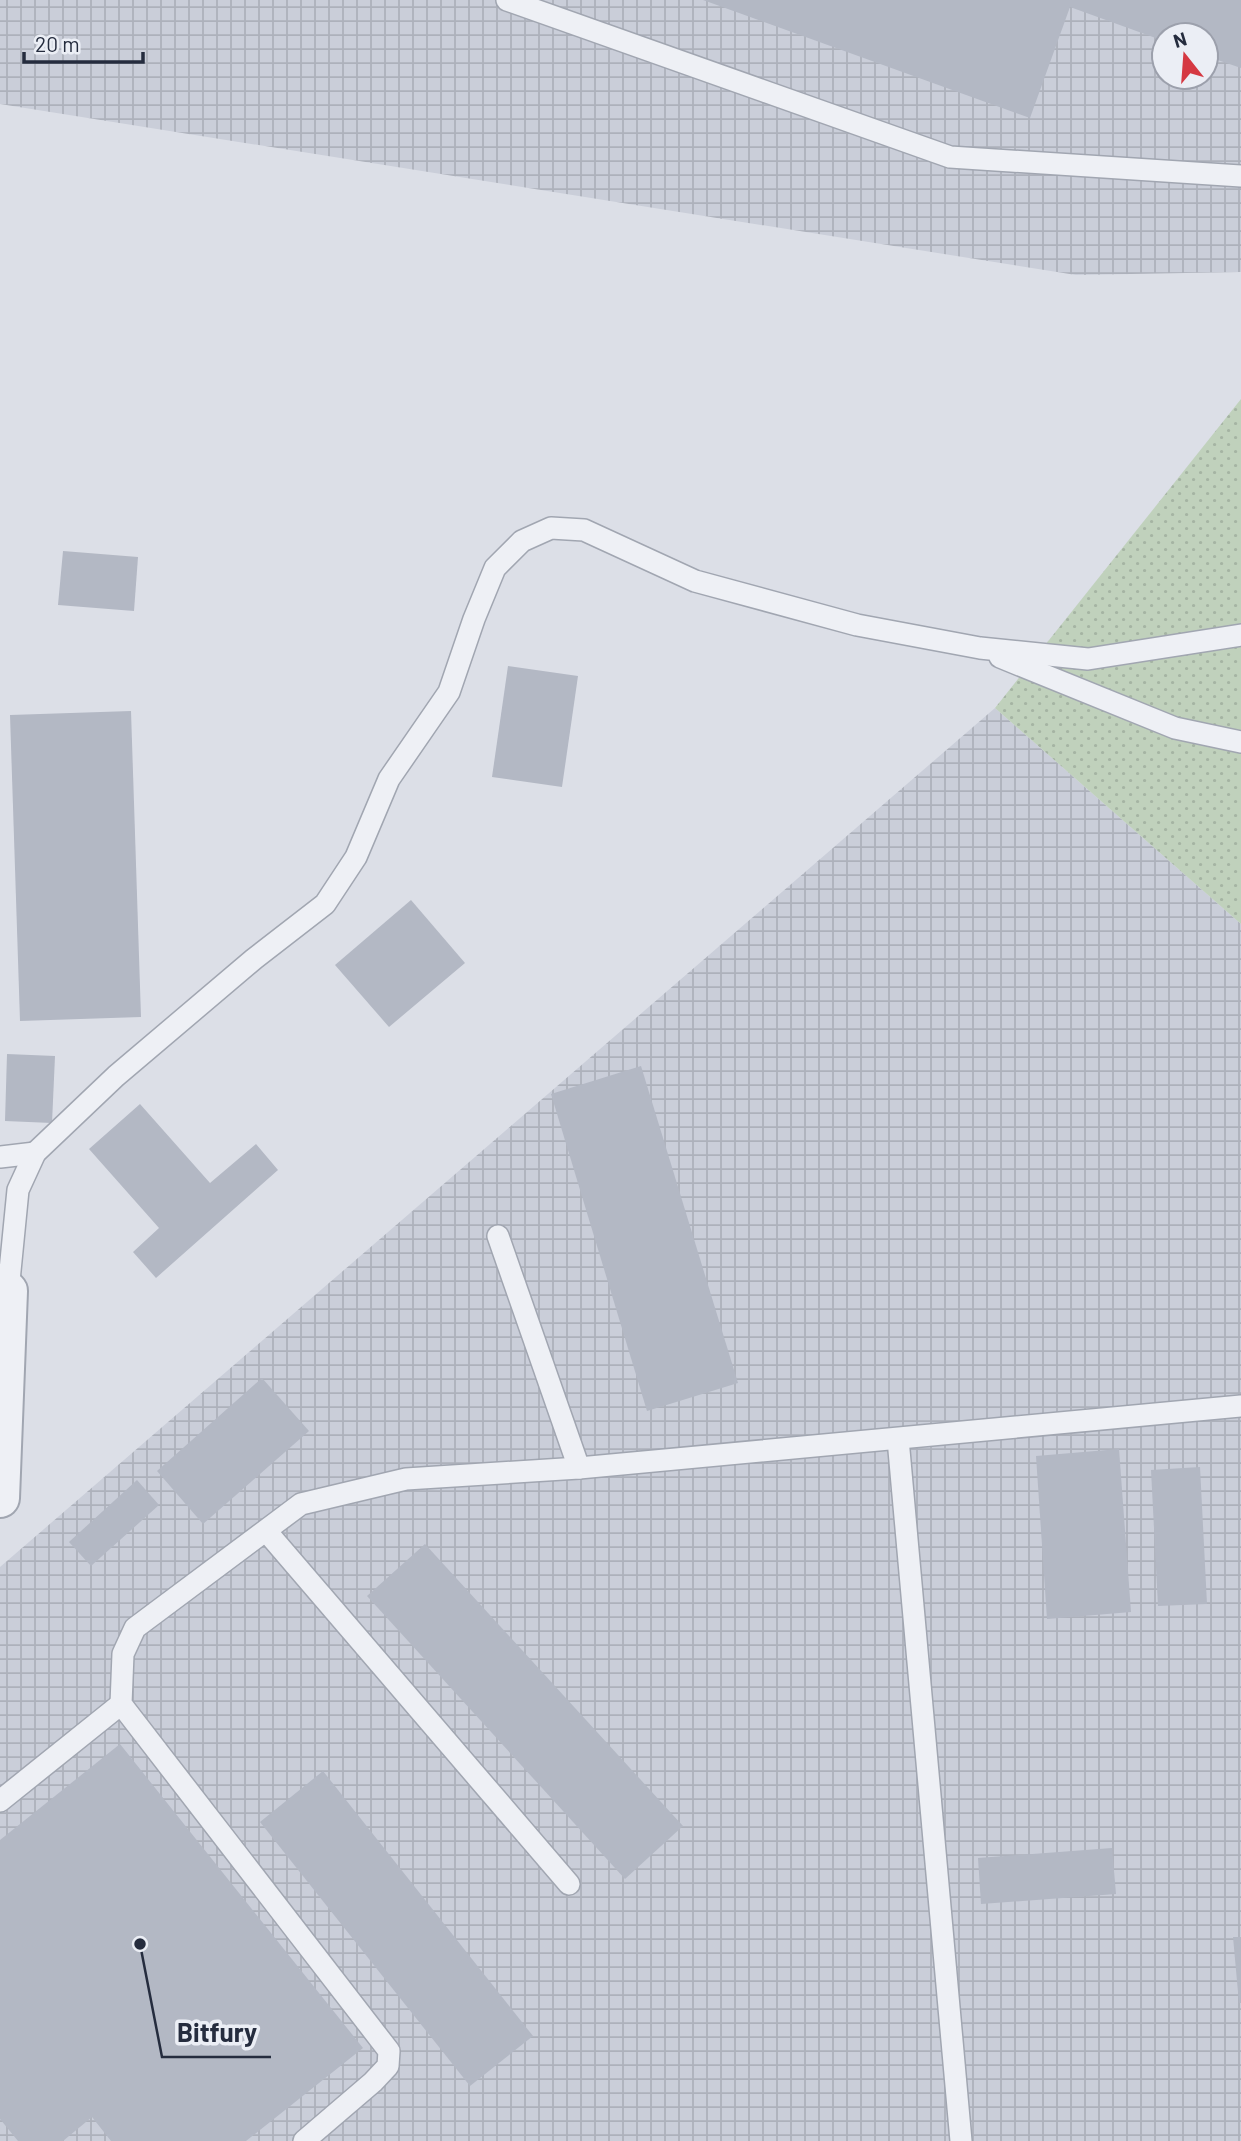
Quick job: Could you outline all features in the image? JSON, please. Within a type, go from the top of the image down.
[{"type":"street","points":[[0,1498],[4,1287]]},
{"type":"lane","points":[[507,0],[950,157],[1241,176]]},
{"type":"lane","points":[[4,1287],[18,1190],[34,1153],[116,1076],[254,959],[325,905],[356,857],[389,779],[449,692],[495,568],[522,541],[551,528],[584,530],[695,581],[857,625],[980,648],[1088,659],[1241,635]]},
{"type":"lane","points":[[980,648],[1175,728],[1241,742]]},
{"type":"lane","points":[[0,1157],[34,1153]]},
{"type":"lane","points":[[498,1236],[579,1468]]},
{"type":"lane","points":[[304,2141],[373,2082],[388,2066],[389,2051],[121,1704],[123,1654],[135,1628],[301,1504],[406,1479],[579,1468],[1241,1406]]},
{"type":"lane","points":[[898,1439],[961,2141]]},
{"type":"lane","points":[[267,1532],[569,1884]]},
{"type":"lane","points":[[0,1801],[121,1704]]},
{"type":"shaded area","points":[[0,0],[1241,0],[1241,272],[1076,275],[0,104]]},
{"type":"shaded area","points":[[995,708],[1241,924],[1241,2141],[0,2141],[0,1567]]},
{"type":"green space","points":[[1241,399],[1241,924],[995,708]]},
{"type":"building","points":[[703,0],[1241,0],[1241,68],[1220,61],[1220,21],[1150,21],[1150,36],[1070,7],[1030,118]]},
{"type":"building","points":[[63,551],[138,557],[134,611],[58,605]]},
{"type":"building","points":[[508,666],[578,676],[562,787],[492,777]]},
{"type":"building","points":[[131,711],[141,1017],[20,1021],[10,715]]},
{"type":"building","points":[[411,900],[465,963],[389,1027],[335,965]]},
{"type":"building","points":[[7,1054],[55,1056],[52,1123],[5,1121]]},
{"type":"building","points":[[641,1066],[738,1383],[647,1411],[551,1094]]},
{"type":"building","points":[[140,1104],[210,1183],[256,1144],[278,1170],[156,1278],[133,1252],[159,1228],[89,1149]]},
{"type":"building","points":[[262,1378],[309,1431],[203,1524],[157,1471]]},
{"type":"building","points":[[1119,1449],[1131,1612],[1047,1619],[1036,1456]]},
{"type":"building","points":[[1200,1467],[1207,1604],[1158,1606],[1151,1470]]},
{"type":"building","points":[[137,1480],[159,1505],[91,1566],[69,1542]]},
{"type":"building","points":[[425,1544],[683,1826],[625,1879],[367,1596]]},
{"type":"building","points":[[120,1744],[363,2048],[246,2141],[111,2141],[92,2117],[63,2141],[18,2141],[0,2119],[0,1840]]},
{"type":"building","points":[[323,1771],[533,2036],[470,2086],[260,1822]]},
{"type":"building","points":[[1112,1848],[1116,1894],[981,1904],[978,1858]]},
{"type":"building","points":[[1233,1937],[1241,1937],[1241,2003],[1239,2003]]},
{"type":"place","name":"Bitfury","points":[[140,1944]]}]
